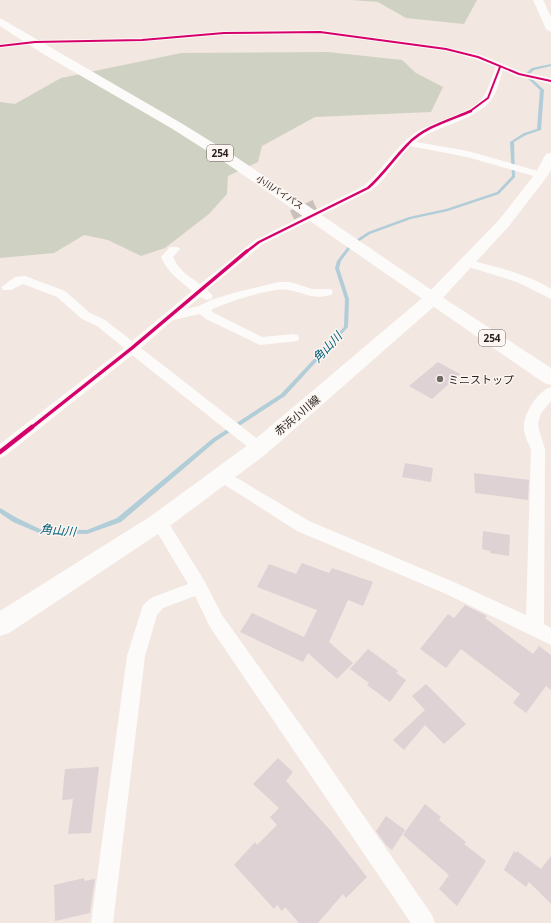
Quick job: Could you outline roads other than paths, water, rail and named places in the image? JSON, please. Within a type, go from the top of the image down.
[{"type":"highway","name":"小川バイパス","points":[[0,21],[33,42],[316,208],[551,388]]},
{"type":"main road","points":[[538,0],[551,29]]},
{"type":"main road","name":"赤浜小川線","points":[[0,625],[160,522],[222,476],[252,442],[433,298],[504,223],[541,175],[551,157]]},
{"type":"street","points":[[0,46],[33,42],[142,40],[232,33],[320,32],[446,49],[478,57],[519,74],[551,81]]},
{"type":"street","points":[[0,452],[132,348],[259,242],[316,208],[359,188],[368,188],[377,180],[408,143],[429,129],[472,111],[488,98],[500,67]]},
{"type":"street","points":[[408,143],[443,148],[541,175]]},
{"type":"street","points":[[259,242],[262,234],[266,230],[292,215]]},
{"type":"street","points":[[174,249],[167,257],[169,263],[175,270],[216,303]]},
{"type":"street","points":[[466,263],[528,281],[551,295]]},
{"type":"street","points":[[7,287],[19,280],[26,280],[62,294],[86,316],[100,323],[252,442]]},
{"type":"street","points":[[169,317],[203,309],[216,303],[279,286],[290,286],[312,293],[327,292]]},
{"type":"street","points":[[203,309],[210,316],[260,341],[268,342],[280,338],[293,338]]},
{"type":"street","points":[[535,628],[538,449],[531,428],[532,416],[551,388]]},
{"type":"street","points":[[222,476],[303,526],[450,588],[551,637]]},
{"type":"street","points":[[160,522],[199,587],[216,621],[424,923]]},
{"type":"street","points":[[102,923],[136,656],[149,611],[157,603],[199,587]]},
{"type":"waterway","name":"角山川","points":[[0,510],[15,520],[39,531],[87,532],[119,520],[214,440],[283,395],[346,327],[347,299],[337,268],[339,261],[351,245],[369,233],[410,218],[447,210],[498,193],[514,176],[512,142],[525,134],[539,130],[542,90],[526,75],[533,69],[551,65]]},
{"type":"tunnel","points":[[292,215],[318,203]]},
{"type":"place","name":"ミニストップ","points":[[440,379]]}]
